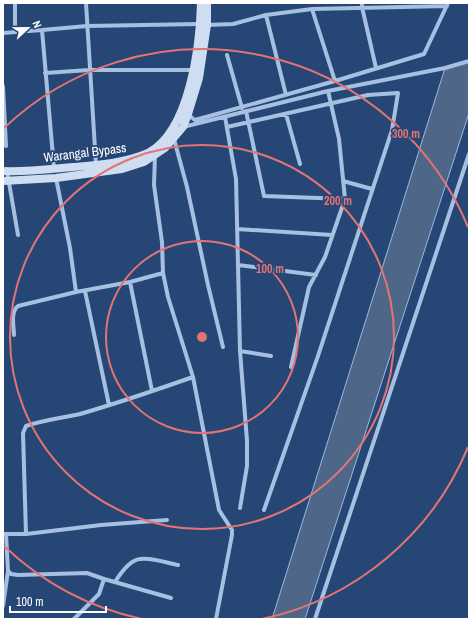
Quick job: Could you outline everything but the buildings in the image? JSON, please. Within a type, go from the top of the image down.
[{"type":"main road","name":"Warangal Bypass","points":[[5,171],[96,165],[131,159],[149,152],[165,139],[173,126],[185,113],[193,70],[204,25],[201,3]]},
{"type":"main road","points":[[6,181],[56,178],[122,169],[144,162],[165,148],[183,127],[185,113],[199,78],[204,25],[208,3]]},
{"type":"street","points":[[15,3],[15,32]]},
{"type":"street","points":[[86,3],[96,165]]},
{"type":"street","points":[[316,3],[314,9],[335,81]]},
{"type":"street","points":[[3,33],[87,26],[233,24],[266,16],[314,9],[362,5],[447,5],[424,54],[286,95],[225,117],[183,127],[173,126]]},
{"type":"street","points":[[362,5],[376,68]]},
{"type":"street","points":[[266,16],[286,95]]},
{"type":"street","points":[[42,30],[54,168]]},
{"type":"street","points":[[227,55],[249,121],[264,196],[345,199]]},
{"type":"street","points":[[185,113],[195,120],[328,91],[445,68],[469,61]]},
{"type":"street","points":[[45,73],[89,70],[193,70]]},
{"type":"street","points":[[3,86],[6,146]]},
{"type":"street","points":[[291,366],[309,287],[325,257],[345,199],[339,139],[328,91]]},
{"type":"street","points":[[227,127],[368,96],[398,93],[392,130],[320,348],[264,510]]},
{"type":"street","points":[[286,114],[300,164]]},
{"type":"street","points":[[225,117],[236,179],[240,351],[247,441],[247,466],[240,508]]},
{"type":"street","points":[[174,139],[187,187],[223,347]]},
{"type":"street","points":[[315,619],[469,154]]},
{"type":"street","points":[[155,155],[154,185],[162,242],[163,273],[168,297],[193,377],[219,510],[232,530],[216,619]]},
{"type":"street","points":[[5,171],[18,235]]},
{"type":"street","points":[[56,178],[70,248],[76,292]]},
{"type":"street","points":[[343,181],[372,189]]},
{"type":"street","points":[[237,228],[332,235]]},
{"type":"street","points":[[238,265],[316,275]]},
{"type":"street","points":[[14,336],[13,313],[15,308],[76,292],[130,282],[163,273]]},
{"type":"street","points":[[130,282],[152,391]]},
{"type":"street","points":[[85,291],[109,405]]},
{"type":"street","points":[[240,351],[271,356]]},
{"type":"street","points":[[26,534],[23,433],[26,426],[36,422],[79,414],[193,377]]},
{"type":"street","points":[[3,606],[8,571],[5,559],[4,534],[26,534],[102,525],[168,520]]},
{"type":"street","points":[[115,582],[121,573],[139,559],[145,558],[178,565]]},
{"type":"street","points":[[8,571],[11,574],[18,575],[87,574],[171,598]]},
{"type":"street","points":[[74,619],[98,594],[104,579]]},
{"type":"water","points":[[469,62],[469,113],[305,619],[272,619],[445,68]]}]
